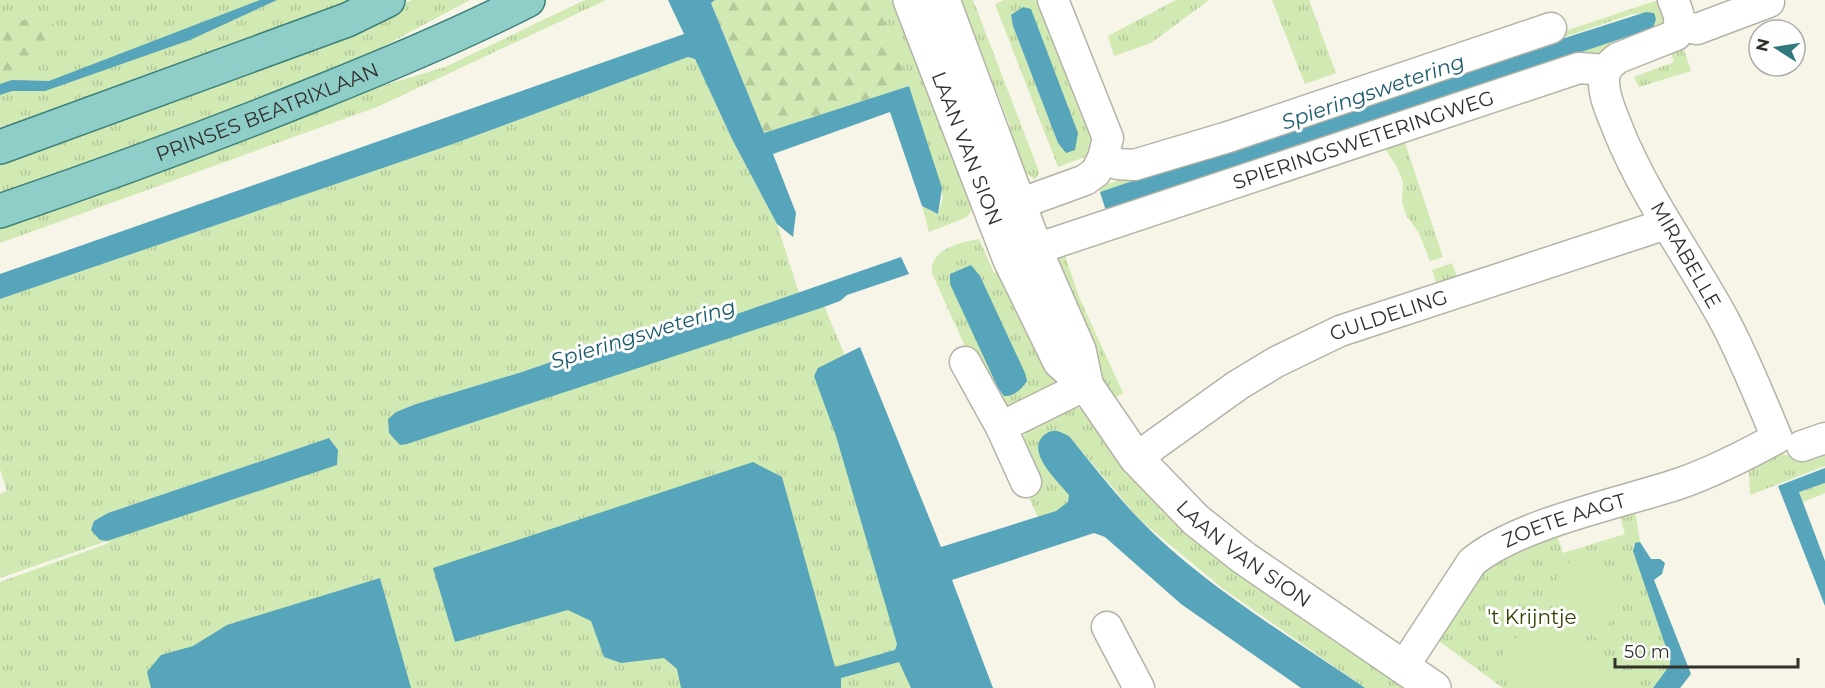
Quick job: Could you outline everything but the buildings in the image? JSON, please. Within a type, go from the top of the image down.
[{"type":"main road","points":[[0,147],[348,20],[388,0]]},
{"type":"main road","name":"PRINSES BEATRIXLAAN","points":[[0,211],[157,158],[441,43],[528,0]]},
{"type":"street","name":"LAAN VAN SION","points":[[910,0],[1006,211],[1036,249],[1079,350],[1086,385]]},
{"type":"street","name":"LAAN VAN SION","points":[[943,0],[1006,211],[1015,272],[1059,362],[1086,385],[1136,458],[1196,520],[1244,558],[1434,688]]},
{"type":"street","points":[[1006,211],[1085,180],[1096,172],[1103,158],[1108,138],[1053,0]]},
{"type":"street","points":[[1677,13],[1697,29],[1769,2]]},
{"type":"street","points":[[1606,70],[1618,58],[1676,35],[1677,13]]},
{"type":"street","points":[[1103,158],[1118,164],[1134,165],[1228,137],[1551,28]]},
{"type":"street","name":"SPIERINGSWETERINGWEG","points":[[1036,249],[1068,236],[1579,68],[1606,70]]},
{"type":"street","name":"MIRABELLE","points":[[1606,70],[1604,83],[1607,102],[1626,150],[1666,224],[1736,343],[1801,441]]},
{"type":"street","name":"GULDELING","points":[[1136,458],[1238,385],[1276,362],[1340,331],[1666,224]]},
{"type":"street","points":[[965,362],[1001,427],[1026,482]]},
{"type":"street","points":[[1001,427],[1086,385]]},
{"type":"street","name":"ZOETE AAGT","points":[[1404,666],[1472,562],[1483,552],[1540,528],[1801,441]]},
{"type":"street","points":[[1107,627],[1139,688]]},
{"type":"green space","points":[[0,0],[348,0],[176,70],[0,127]]},
{"type":"green space","points":[[412,0],[470,0],[309,86],[0,195],[0,159],[217,82]]},
{"type":"green space","points":[[585,0],[606,0],[377,107],[0,243],[0,223],[358,93],[445,67]]},
{"type":"green space","points":[[716,0],[876,0],[909,86],[764,133],[711,2]]},
{"type":"green space","points":[[876,0],[904,0],[975,206],[967,217],[929,232],[922,206],[938,214],[943,197],[909,86]]},
{"type":"green space","points":[[961,0],[973,0],[1038,169],[1039,174],[1035,180],[1024,171],[1017,160],[1010,126]]},
{"type":"green space","points":[[1004,0],[1041,0],[1092,138],[1090,155],[1058,167],[995,4]],"holes":[[[1013,26],[1067,153],[1058,143]]]},
{"type":"green space","points":[[1176,0],[1209,0],[1151,43],[1114,56],[1108,36]]},
{"type":"green space","points":[[1272,0],[1309,0],[1336,73],[1305,84]]},
{"type":"green space","points":[[1658,0],[1669,23],[1658,35],[1106,211],[1653,28],[1656,19],[1653,13],[1633,14],[1100,192],[1099,187]]},
{"type":"green space","points":[[52,13],[57,47],[52,54],[33,66],[0,72],[0,26]]},
{"type":"green space","points":[[1681,40],[1691,71],[1639,87],[1634,77],[1674,62],[1669,48]]},
{"type":"green space","points":[[688,57],[695,59],[732,139],[777,224],[799,293],[731,316],[614,340],[522,372],[416,404],[396,412],[387,422],[822,301],[985,688],[0,688],[0,582],[109,543],[101,525],[334,444],[329,438],[108,513],[94,521],[100,540],[107,541],[0,578],[0,494],[7,491],[0,469],[0,299],[453,144]]},
{"type":"green space","points":[[1402,134],[1443,257],[1430,261],[1419,233],[1406,215],[1402,202],[1403,182],[1397,167],[1380,141]]},
{"type":"green space","points":[[979,239],[994,273],[1007,268],[1056,379],[1054,384],[1009,412],[971,360],[932,273],[936,258],[941,252],[955,245]],"holes":[[[971,265],[1024,386],[1013,394]]]},
{"type":"green space","points":[[1062,247],[1079,297],[1123,393],[1113,399],[1099,373],[1047,252]]},
{"type":"green space","points":[[1452,263],[1460,284],[1438,287],[1432,270]]},
{"type":"green space","points":[[1071,406],[1081,409],[1110,448],[1414,688],[1365,688],[1222,588],[1139,519],[1069,436],[1055,431],[1041,459],[1069,495],[1069,502],[1056,511],[1038,517],[1017,473],[1024,436],[1027,430]]},
{"type":"green space","points":[[1825,450],[1825,466],[1750,495],[1749,471],[1752,463],[1778,451],[1797,460]]},
{"type":"green space","points":[[1825,483],[1825,493],[1803,502],[1799,492]]},
{"type":"green space","name":"'t Krijntje","points":[[1635,509],[1640,542],[1633,545],[1633,551],[1685,673],[1674,688],[1503,688],[1432,636],[1479,567],[1556,532],[1563,553],[1625,534],[1619,513]]},
{"type":"green space","points":[[1573,558],[1593,573],[1597,568],[1611,579],[1607,584],[1627,599],[1597,639],[1543,599]]},
{"type":"green space","points":[[1537,610],[1625,677],[1617,688],[1517,688],[1492,669]]},
{"type":"water","points":[[260,0],[277,0],[190,40],[45,91],[12,91],[0,95],[0,84],[12,80],[49,81]]},
{"type":"water","points":[[668,0],[715,0],[711,3],[764,133],[909,86],[942,188],[938,214],[922,206],[890,112],[773,154],[796,213],[793,237],[777,224],[732,139],[695,59],[688,57],[453,144],[0,299],[0,274],[684,34]]},
{"type":"water","points":[[1023,7],[1031,9],[1078,133],[1075,150],[1066,153],[1058,143],[1013,26],[1011,15]]},
{"type":"water","points":[[1646,12],[1654,13],[1656,19],[1653,28],[1106,211],[1100,192],[1387,95]]},
{"type":"water","points":[[901,257],[909,274],[847,295],[840,301],[821,308],[407,444],[400,445],[389,433],[388,419],[396,412],[416,404],[522,372],[614,340],[731,316]]},
{"type":"water","points":[[971,265],[980,276],[1025,373],[1027,381],[1020,390],[1011,395],[1004,396],[998,388],[950,284],[950,274]]},
{"type":"water","points":[[860,347],[941,547],[1056,511],[1068,502],[1069,495],[1044,464],[1038,447],[1040,440],[1047,433],[1061,432],[1069,436],[1112,489],[1163,543],[1248,609],[1365,688],[1301,688],[1181,604],[1105,537],[1094,533],[952,580],[993,688],[911,688],[899,662],[841,678],[841,688],[681,688],[677,669],[664,658],[621,663],[604,657],[591,621],[568,610],[455,642],[433,568],[753,462],[782,477],[835,667],[895,650],[897,644],[836,436],[814,376],[818,368]]},
{"type":"water","points":[[329,438],[338,450],[337,465],[107,541],[100,540],[91,530],[94,521],[108,513]]},
{"type":"water","points":[[1825,468],[1825,483],[1799,492],[1825,561],[1825,606],[1778,486]]},
{"type":"water","points":[[1640,542],[1651,559],[1660,559],[1665,563],[1662,574],[1654,580],[1691,674],[1680,688],[1653,688],[1670,665],[1670,659],[1633,551],[1635,543]]},
{"type":"water","points":[[380,578],[411,688],[151,688],[147,672],[161,655],[193,646],[227,625]]},
{"type":"water label","name":"Spieringswetering","points":[[1373,92]]},
{"type":"water label","name":"Spieringswetering","points":[[643,334]]}]
